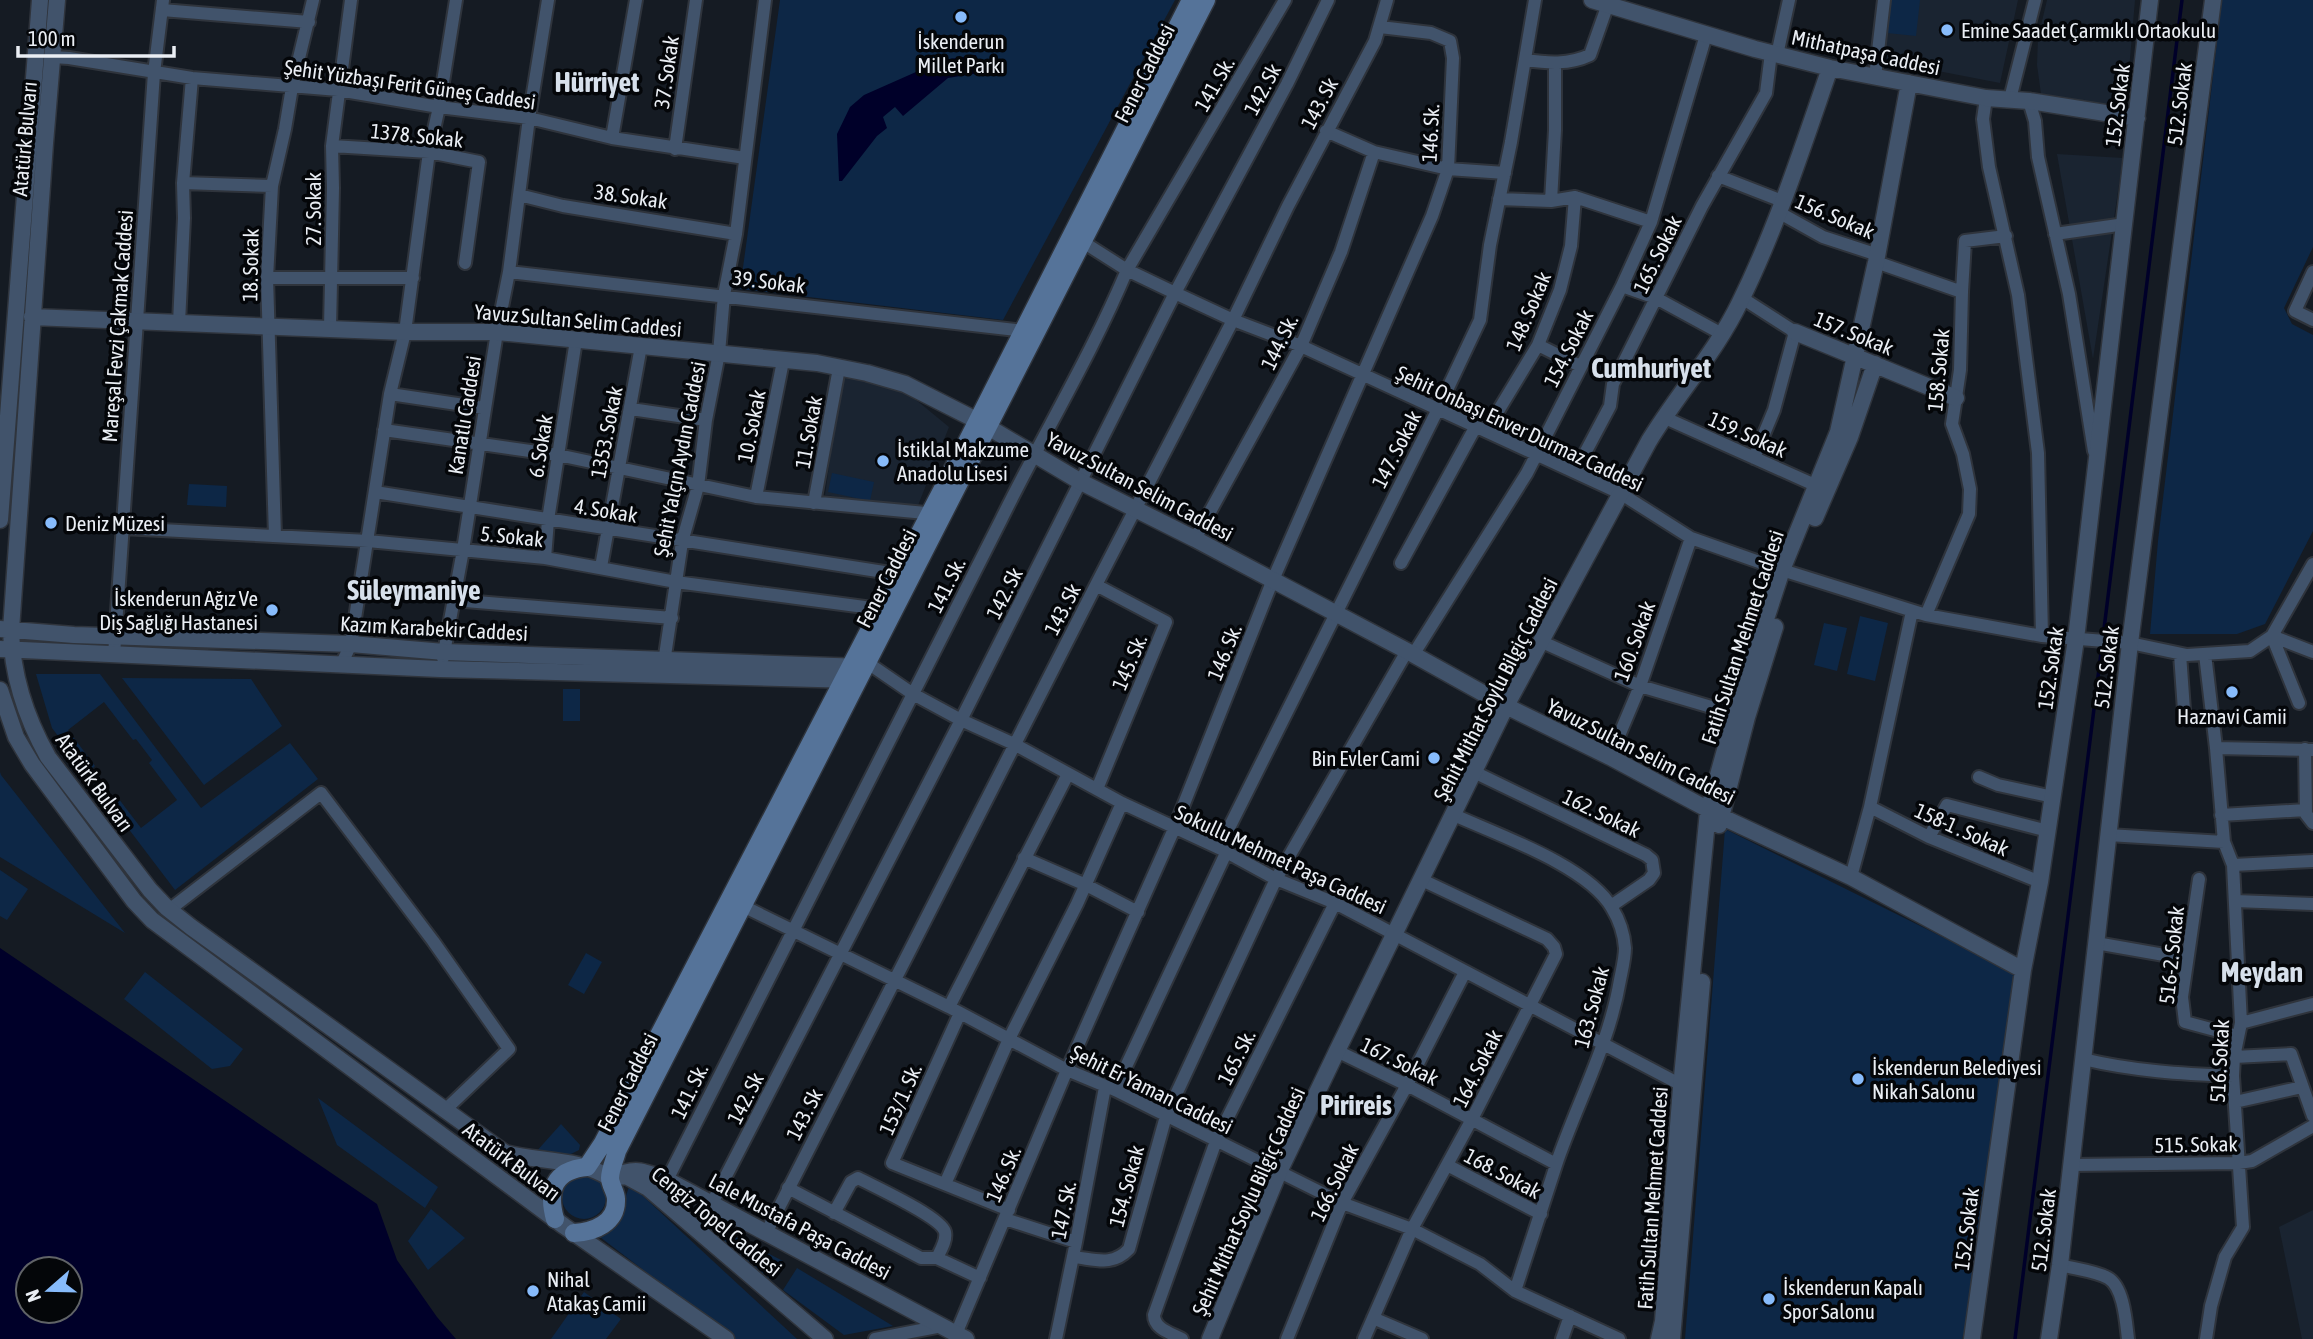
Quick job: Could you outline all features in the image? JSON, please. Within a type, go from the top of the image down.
[{"type":"main road","name":"Fener Caddesi","points":[[984,424],[1024,331],[1191,0]]},
{"type":"main road","name":"Fener Caddesi","points":[[587,1167],[603,1143],[857,669],[984,424],[1083,242],[1206,0]]},
{"type":"main road","name":"Fener Caddesi","points":[[610,1178],[617,1151],[743,906],[857,669]]},
{"type":"main road","points":[[587,1167],[575,1168],[562,1174],[555,1183],[551,1194],[564,1226],[599,1228],[609,1220],[615,1207],[616,1196],[610,1178]]},
{"type":"street","name":"Atatürk Bulvarı","points":[[0,520],[40,0]]},
{"type":"street","name":"Atatürk Bulvarı","points":[[57,0],[6,630],[6,650],[35,734],[48,757],[150,890],[169,910],[505,1153],[526,1159],[587,1167]]},
{"type":"street","name":"18. Sokak","points":[[275,536],[267,278],[272,186],[313,0]]},
{"type":"street","name":"27. Sokak","points":[[330,328],[332,146],[351,0]]},
{"type":"street","points":[[342,663],[351,644],[390,394],[405,332],[429,152],[456,0]]},
{"type":"street","name":"Kanatlı Caddesi","points":[[440,668],[463,550],[484,408],[509,272],[548,0]]},
{"type":"street","points":[[612,138],[636,0]]},
{"type":"street","name":"37. Sokak","points":[[675,149],[696,0]]},
{"type":"street","name":"Şehit Yalçın Aydın Caddesi","points":[[663,668],[682,542],[698,486],[706,420],[719,353],[724,295],[737,233],[765,0]]},
{"type":"street","name":"141. Sk.","points":[[653,1194],[667,1180],[1034,453],[1110,311],[1127,270],[1285,0]]},
{"type":"street","name":"142. Sk","points":[[712,1203],[961,720],[1175,293],[1287,84],[1328,0]]},
{"type":"street","name":"143. Sk","points":[[766,1233],[1233,320],[1380,27],[1387,0]]},
{"type":"street","name":"147. Sokak","points":[[1222,850],[1334,613],[1438,409],[1480,320],[1490,244],[1535,0]]},
{"type":"street","name":"165. Sokak","points":[[1575,472],[1610,406],[1613,384],[1718,176],[1766,93],[1789,0]]},
{"type":"street","points":[[1875,77],[1884,0]]},
{"type":"street","points":[[2010,99],[2035,0]]},
{"type":"street","name":"152. Sokak","points":[[1972,1339],[2023,970],[2040,882],[2076,639],[2150,0]]},
{"type":"street","name":"512. Sokak","points":[[2049,1339],[2060,1265],[2130,643],[2213,0]]},
{"type":"street","points":[[1525,60],[1555,63],[1578,61],[1590,55],[1600,2]]},
{"type":"street","name":"Mithatpaşa Caddesi","points":[[1600,2],[1706,35],[1830,68],[1986,98],[2029,101],[2137,118]]},
{"type":"street","points":[[162,5],[309,22]]},
{"type":"street","name":"Mareşal Fevzi Çakmak Caddesi","points":[[114,656],[136,321],[162,5]]},
{"type":"street","name":"146. Sk.","points":[[955,1333],[1174,829],[1272,582],[1432,216],[1448,169],[1452,58],[1450,41],[1431,33],[1380,27]]},
{"type":"street","name":"154. Sokak","points":[[1073,1257],[1113,1261],[1121,1258],[1129,1249],[1166,1116],[1276,879],[1410,653],[1527,473],[1622,286],[1651,222],[1706,35]]},
{"type":"street","name":"Şehit Yüzbaşı Ferit Güneş Caddesi","points":[[52,57],[192,78],[338,90],[439,107],[529,118],[612,138],[745,158]]},
{"type":"street","points":[[1551,201],[1555,63]]},
{"type":"street","name":"Şehit Mithat Soylu Bilgiç Caddesi","points":[[1210,1339],[1279,1172],[1506,706],[1663,417],[1722,334],[1742,298],[1780,207],[1830,68]]},
{"type":"street","points":[[179,323],[183,183],[192,78]]},
{"type":"street","name":"Fatih Sultan Mehmet Caddesi","points":[[1659,1339],[1715,814],[1735,714],[1838,432],[1877,259],[1909,83]]},
{"type":"street","points":[[1986,98],[1983,119],[1989,167],[2018,295],[2038,453],[2042,636]]},
{"type":"street","points":[[2029,101],[2035,121],[2038,157],[2068,294],[2096,466]]},
{"type":"street","points":[[1326,131],[1374,152],[1448,169],[1505,173]]},
{"type":"street","name":"1378. Sokak","points":[[332,146],[429,152],[479,162],[465,263]]},
{"type":"street","name":"144. Sk.","points":[[1195,539],[1301,346],[1341,252],[1374,152]]},
{"type":"street","name":"156. Sokak","points":[[1718,176],[1780,207],[1823,236],[1877,259]]},
{"type":"street","points":[[183,183],[272,186]]},
{"type":"street","name":"38. Sokak","points":[[519,195],[563,206],[737,233]]},
{"type":"street","points":[[1499,199],[1551,201],[1576,197],[1651,222]]},
{"type":"street","name":"148. Sokak","points":[[1401,563],[1481,429],[1538,345],[1564,278],[1571,246],[1576,197]]},
{"type":"street","points":[[2055,234],[2124,224]]},
{"type":"street","name":"158. Sokak","points":[[1926,615],[1969,514],[1970,489],[1963,454],[1952,424],[1960,370],[1965,242],[2006,236]]},
{"type":"street","name":"Şehit Onbaşı Enver Durmaz Caddesi","points":[[1083,242],[1127,270],[1175,293],[1233,320],[1301,346],[1620,493],[1691,538],[1787,571],[1926,615],[2042,636],[2130,643],[2180,654],[2250,651],[2272,636]]},
{"type":"street","points":[[1877,259],[1962,292]]},
{"type":"street","name":"39. Sokak","points":[[509,272],[1024,331]]},
{"type":"street","points":[[2313,272],[2295,311],[2313,320]]},
{"type":"street","points":[[267,278],[413,278]]},
{"type":"street","points":[[1622,286],[1657,298],[1722,334]]},
{"type":"street","name":"157. Sokak","points":[[1742,298],[1795,332],[1956,398]]},
{"type":"street","name":"Yavuz Sultan Selim Caddesi","points":[[32,317],[405,332],[497,332],[719,353],[783,362],[817,363],[905,384],[984,424],[1081,482],[1195,539],[1506,706],[1610,757],[1715,814],[1851,877],[2023,970]]},
{"type":"street","points":[[1754,458],[1774,410],[1795,332]]},
{"type":"street","name":"6. Sokak","points":[[545,558],[548,520],[576,340]]},
{"type":"street","points":[[1538,345],[1580,366]]},
{"type":"street","name":"1353. Sokak","points":[[601,567],[641,346]]},
{"type":"street","name":"10. Sokak","points":[[756,497],[783,362]]},
{"type":"street","name":"Fatih Sultan Mehmet Caddesi","points":[[1715,814],[1747,717],[1787,571],[1842,456],[1875,364]]},
{"type":"street","name":"11. Sokak","points":[[814,503],[839,368]]},
{"type":"street","points":[[390,394],[484,408]]},
{"type":"street","points":[[631,410],[706,420]]},
{"type":"street","name":"159. Sokak","points":[[1663,417],[1817,486]]},
{"type":"street","points":[[384,430],[558,455],[756,497],[937,514]]},
{"type":"street","points":[[1838,432],[1842,456]]},
{"type":"street","name":"4. Sokak","points":[[375,492],[906,575]]},
{"type":"street","name":"5. Sokak","points":[[123,528],[368,541],[545,558],[676,582],[888,610]]},
{"type":"street","name":"160. Sokak","points":[[1610,757],[1640,686],[1691,538]]},
{"type":"street","points":[[2272,636],[2313,564]]},
{"type":"street","name":"145. Sk.","points":[[1096,585],[1166,622],[1097,789]]},
{"type":"street","points":[[453,600],[672,618]]},
{"type":"street","points":[[1851,877],[1870,807],[1912,611]]},
{"type":"street","name":"Kazım Karabekir Caddesi","points":[[6,630],[116,637],[351,644],[663,668]]},
{"type":"street","points":[[2272,636],[2313,652]]},
{"type":"street","points":[[2272,636],[2299,703]]},
{"type":"street","points":[[1540,641],[1640,686],[1735,714]]},
{"type":"street","name":"Kazım Karabekir Caddesi","points":[[6,650],[440,668],[857,669]]},
{"type":"street","points":[[2180,654],[2185,710]]},
{"type":"street","name":"516. Sokak","points":[[2205,654],[2224,842],[2233,865],[2241,1023],[2233,1076],[2243,1227],[2225,1257],[2211,1306],[2206,1339]]},
{"type":"street","name":"Sokullu Mehmet Paşa Caddesi","points":[[857,669],[1014,744],[1122,803],[1222,850],[1276,879],[1335,903],[1687,1089]]},
{"type":"street","name":"Atatürk Bulvarı","points":[[0,690],[16,737],[32,764],[134,901],[152,920],[564,1226]]},
{"type":"street","points":[[2216,748],[2309,749],[2306,814],[2313,823]]},
{"type":"street","name":"162. Sokak","points":[[1474,772],[1652,860],[1654,873],[1649,880],[1611,906]]},
{"type":"street","points":[[954,1010],[1024,858],[1068,774]]},
{"type":"street","points":[[1979,777],[1998,785],[2053,797]]},
{"type":"street","points":[[169,910],[321,793],[433,941],[509,1049],[444,1111]]},
{"type":"street","points":[[945,1184],[1009,1039],[1086,885],[1122,803]]},
{"type":"street","points":[[1929,837],[1947,805],[2048,831]]},
{"type":"street","name":"158-1 . Sokak","points":[[1870,807],[1929,837],[2040,882]]},
{"type":"street","points":[[2221,815],[2306,810]]},
{"type":"street","name":"163. Sokak","points":[[1454,816],[1527,848],[1573,872],[1597,889],[1611,906],[1621,926],[1625,951],[1618,995],[1603,1044],[1556,1164],[1514,1291]]},
{"type":"street","points":[[2108,835],[2224,842]]},
{"type":"street","name":"147. Sk.","points":[[1056,1339],[1110,1088],[1222,850]]},
{"type":"street","points":[[1024,858],[1086,885],[1138,912]]},
{"type":"street","points":[[2233,865],[2313,861]]},
{"type":"street","name":"516-2. Sokak","points":[[2199,879],[2182,997],[2185,1022],[2237,1036]]},
{"type":"street","name":"164. Sokak","points":[[1364,1339],[1412,1229],[1554,961],[1554,947],[1547,939],[1422,880]]},
{"type":"street","points":[[2235,901],[2313,904]]},
{"type":"street","name":"165. Sk.","points":[[1182,1339],[1159,1327],[1154,1321],[1154,1315],[1216,1141],[1335,903]]},
{"type":"street","name":"Şehit Er Yaman Caddesi","points":[[743,906],[894,979],[1067,1070],[1110,1088],[1342,1203],[1412,1229],[1479,1264],[1514,1291],[1619,1339]]},
{"type":"street","points":[[2096,943],[2187,959]]},
{"type":"street","name":"166. Sokak","points":[[1287,1339],[1342,1203],[1465,972]]},
{"type":"street","points":[[2241,1023],[2313,1004]]},
{"type":"street","name":"153/1. Sk.","points":[[954,1010],[892,1163],[1076,1242]]},
{"type":"street","name":"167. Sokak","points":[[1337,1051],[1556,1164]]},
{"type":"street","points":[[2234,1056],[2291,1054],[2313,1116]]},
{"type":"street","points":[[2083,1059],[2171,1074],[2233,1076]]},
{"type":"street","points":[[2235,1102],[2302,1087]]},
{"type":"street","name":"Fatih Sultan Mehmet Caddesi","points":[[1672,1339],[1687,1089]]},
{"type":"street","name":"515. Sokak","points":[[2071,1165],[2252,1161],[2313,1126]]},
{"type":"street","name":"168. Sokak","points":[[1447,1165],[1541,1214]]},
{"type":"street","points":[[587,1167],[610,1178]]},
{"type":"street","name":"Lale Mustafa Paşa Caddesi","points":[[610,1178],[629,1169],[648,1172],[667,1180],[955,1333]]},
{"type":"street","name":"Cengiz Topel Caddesi","points":[[610,1178],[626,1176],[648,1188],[825,1339]]},
{"type":"street","points":[[834,1213],[851,1182],[858,1178],[937,1220],[946,1233],[937,1258]]},
{"type":"street","points":[[788,1188],[921,1258],[937,1258],[980,1278]]},
{"type":"street","points":[[564,1226],[726,1339]]},
{"type":"street","points":[[2060,1265],[2109,1279],[2117,1288],[2126,1314],[2127,1339]]},
{"type":"street","points":[[1562,1339],[1570,1316]]},
{"type":"street","points":[[1373,1318],[1422,1339]]},
{"type":"street","points":[[875,1339],[955,1333]]},
{"type":"shaded area","name":"İskenderun Millet Parkı","points":[[780,0],[1175,0],[1003,320],[740,289]]},
{"type":"shaded area","name":"Emine Saadet Çarmıklı Ortaokulu","points":[[1886,0],[2018,0],[2000,83],[1881,60]]},
{"type":"shaded area","points":[[1891,0],[1920,0],[1916,36],[1887,33]]},
{"type":"shaded area","points":[[2047,0],[2135,0],[2126,105],[2082,102],[2041,94],[2037,65],[2038,38]]},
{"type":"shaded area","points":[[2222,0],[2313,0],[2313,247],[2284,308],[2292,324],[2313,335],[2313,531],[2265,624],[2237,634],[2150,634],[2158,541]]},
{"type":"shaded area","points":[[976,55],[979,73],[948,78],[903,116],[895,107],[883,117],[887,128],[877,136],[842,181],[839,181],[837,134],[850,107],[864,95],[943,60]]},
{"type":"shaded area","points":[[2057,154],[2123,158],[2093,359]]},
{"type":"shaded area","name":"İstiklal Makzume Anadolu Lisesi","points":[[842,372],[904,390],[949,427],[917,508],[825,495]]},
{"type":"shaded area","points":[[832,473],[874,482],[870,501],[828,492]]},
{"type":"shaded area","points":[[189,484],[227,486],[226,507],[187,505]]},
{"type":"shaded area","points":[[1860,616],[1888,623],[1875,681],[1847,674]]},
{"type":"shaded area","points":[[1824,623],[1847,628],[1837,671],[1814,665]]},
{"type":"shaded area","points":[[36,674],[100,674],[201,808],[290,743],[318,779],[175,890],[52,728]],"holes":[[[104,702],[133,740],[136,739],[152,760],[149,763],[177,800],[141,828],[115,794],[112,796],[92,769],[95,766],[68,730]]]},
{"type":"shaded area","points":[[122,678],[251,679],[282,726],[204,785]]},
{"type":"shaded area","points":[[563,689],[580,689],[580,721],[563,721]]},
{"type":"shaded area","points":[[0,772],[1,775],[125,933],[0,857]]},
{"type":"shaded area","points":[[1725,829],[2019,975],[1967,1323],[1962,1339],[1685,1339]]},
{"type":"shaded area","points":[[0,870],[28,889],[7,920],[0,916]]},
{"type":"shaded area","points":[[0,948],[377,1204],[397,1260],[456,1339],[0,1339]]},
{"type":"shaded area","points":[[586,953],[602,962],[584,994],[568,985]]},
{"type":"shaded area","points":[[145,972],[243,1049],[230,1066],[212,1069],[124,999]]},
{"type":"shaded area","points":[[318,1098],[438,1187],[425,1208],[337,1145]]},
{"type":"shaded area","points":[[561,1124],[580,1145],[579,1150],[567,1156],[535,1153]]},
{"type":"shaded area","points":[[584,1175],[593,1176],[600,1181],[605,1188],[605,1206],[600,1213],[593,1218],[584,1219],[575,1218],[568,1213],[563,1206],[562,1197],[563,1188],[568,1181],[575,1176]]},
{"type":"shaded area","points":[[630,1184],[797,1339],[734,1339],[596,1234],[618,1219]]},
{"type":"shaded area","points":[[431,1209],[465,1238],[428,1270],[408,1241]]},
{"type":"shaded area","points":[[2313,1210],[2313,1339],[2302,1339],[2279,1227]]},
{"type":"shaded area","points":[[701,1222],[706,1222],[783,1261],[769,1278]]},
{"type":"shaded area","points":[[797,1268],[893,1326],[844,1335],[783,1290]]},
{"type":"shaded area","points":[[584,1292],[621,1319],[606,1339],[551,1339]]},
{"type":"waterway","points":[[2103,637],[2182,0]]},
{"type":"waterway","points":[[2015,1339],[2102,645]]},
{"type":"place","name":"İskenderun Millet Parkı","points":[[961,17]]},
{"type":"place","name":"Emine Saadet Çarmıklı Ortaokulu","points":[[1947,30]]},
{"type":"place","name":"İstiklal Makzume Anadolu Lisesi","points":[[883,461]]},
{"type":"place","name":"Deniz Müzesi","points":[[51,523]]},
{"type":"place","name":"İskenderun Ağız Ve Diş Sağlığı Hastanesi","points":[[272,610]]},
{"type":"place","name":"Haznavi Camii","points":[[2232,692]]},
{"type":"place","name":"Bin Evler Cami","points":[[1434,758]]},
{"type":"place","name":"İskenderun Belediyesi Nikah Salonu","points":[[1858,1079]]},
{"type":"place","name":"Nihal Atakaş Camii","points":[[533,1291]]},
{"type":"place","name":"İskenderun Kapalı Spor Salonu","points":[[1769,1299]]},
{"type":"district","name":"Hürriyet","points":[[597,82]]},
{"type":"district","name":"Cumhuriyet","points":[[1651,368]]},
{"type":"district","name":"Süleymaniye","points":[[414,590]]},
{"type":"district","name":"Meydan","points":[[2262,972]]},
{"type":"district","name":"Pirireis","points":[[1356,1105]]}]
